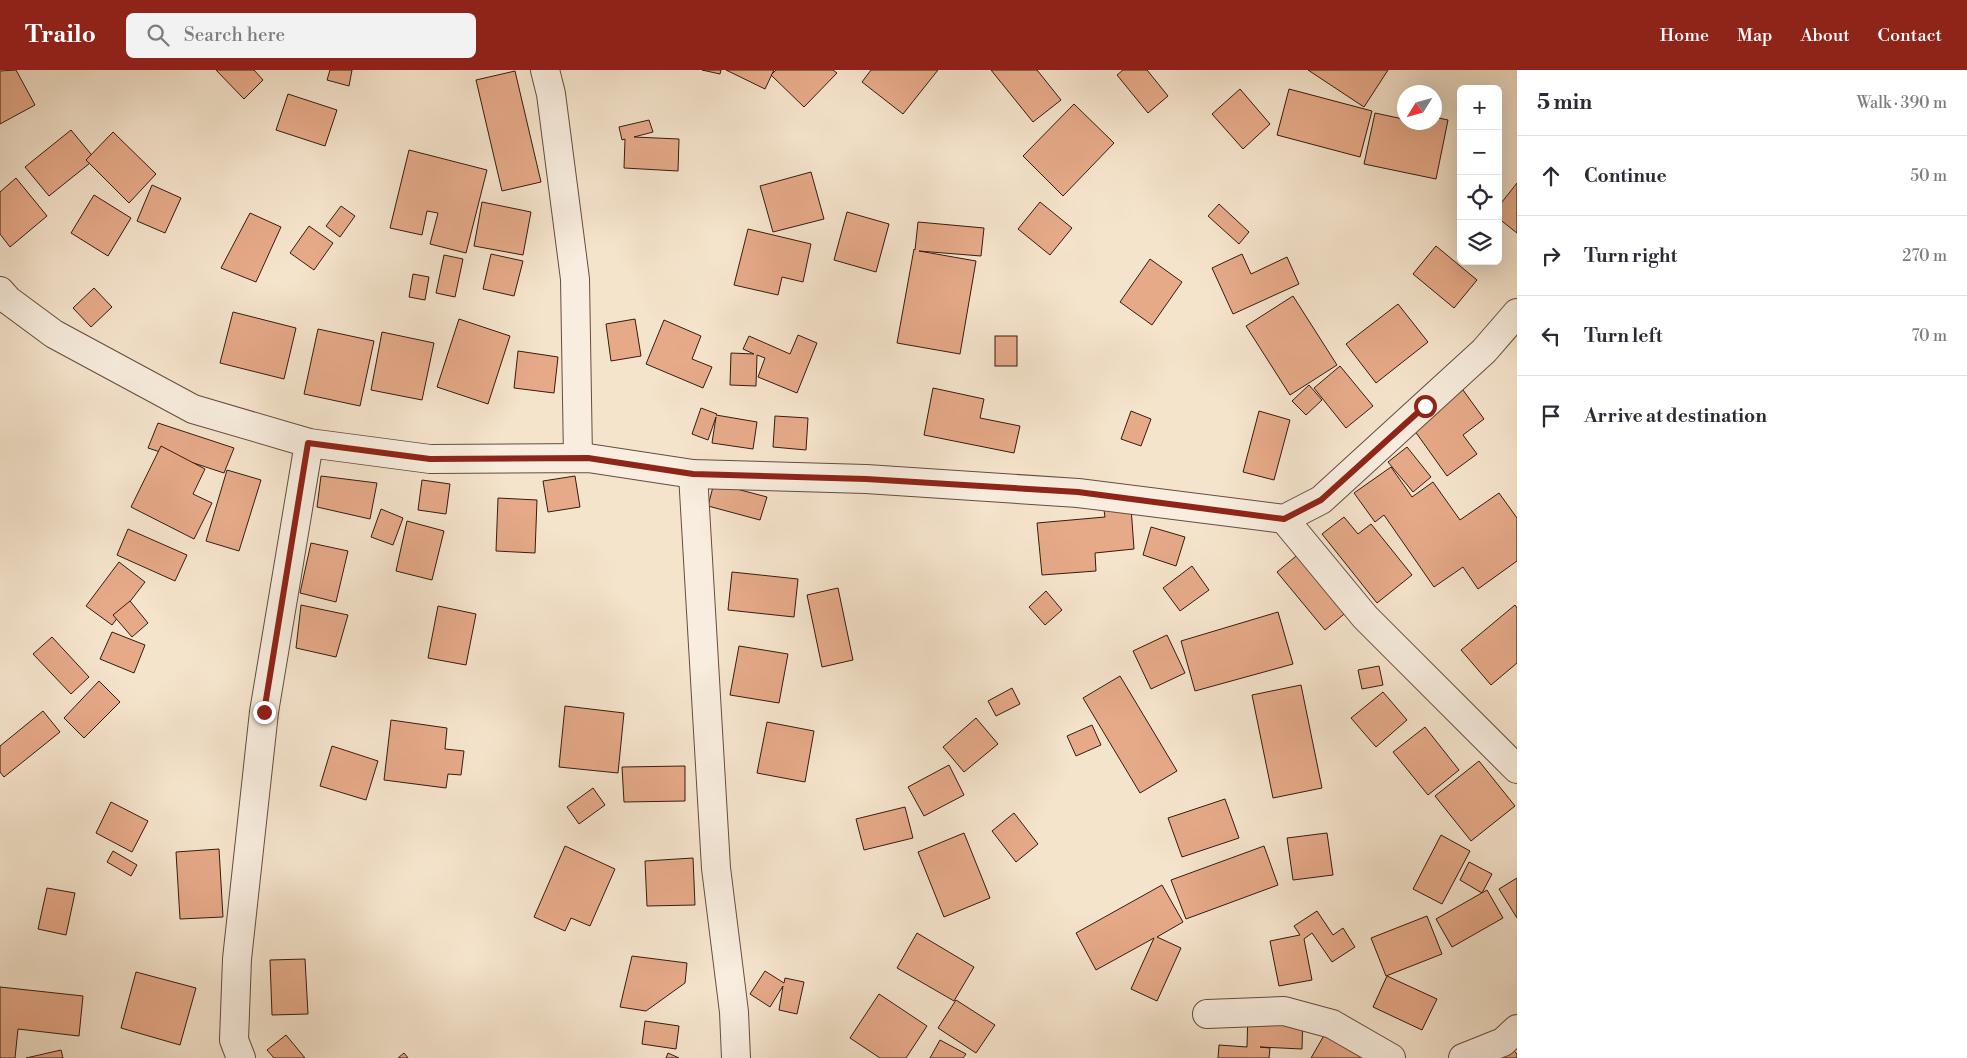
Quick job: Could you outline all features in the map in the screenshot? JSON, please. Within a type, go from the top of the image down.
[{"type":"street","points":[[545,70],[551,94],[575,278],[578,458]]},
{"type":"street","points":[[3,300],[54,334],[193,409],[308,443],[430,459],[588,458],[693,474],[866,479],[1078,492],[1284,519],[1321,500],[1484,351],[1517,313]]},
{"type":"street","points":[[241,1058],[234,1040],[240,939],[264,712],[308,443]]},
{"type":"street","points":[[693,474],[716,868],[734,1012],[736,1058]]},
{"type":"street","points":[[1284,519],[1365,617],[1517,769]]},
{"type":"street","points":[[1207,1014],[1284,1011],[1332,1024],[1391,1058]]},
{"type":"street","points":[[1464,1058],[1503,1042],[1517,1029]]},
{"type":"building","points":[[16,70],[35,105],[0,124],[0,71]]},
{"type":"building","points":[[216,70],[254,70],[263,80],[244,99]]},
{"type":"building","points":[[330,70],[352,70],[349,86],[327,80]]},
{"type":"building","points":[[702,70],[721,70],[720,74]]},
{"type":"building","points":[[726,70],[774,70],[765,89]]},
{"type":"building","points":[[776,70],[833,70],[837,73],[804,107],[771,75]]},
{"type":"building","points":[[871,70],[938,70],[903,114],[862,82]]},
{"type":"building","points":[[991,70],[1037,70],[1061,100],[1033,122]]},
{"type":"building","points":[[1123,70],[1147,70],[1168,96],[1148,113],[1117,75]]},
{"type":"building","points":[[1308,70],[1388,70],[1364,107]]},
{"type":"building","points":[[515,71],[541,182],[502,191],[476,80]]},
{"type":"building","points":[[1240,89],[1270,124],[1243,149],[1212,114]]},
{"type":"building","points":[[1289,89],[1372,111],[1360,157],[1277,135]]},
{"type":"building","points":[[288,94],[337,110],[325,146],[276,130]]},
{"type":"building","points":[[1074,104],[1114,143],[1063,196],[1023,156]]},
{"type":"building","points":[[1375,113],[1397,118],[1397,130],[1442,130],[1442,119],[1448,120],[1436,179],[1364,164]]},
{"type":"building","points":[[649,120],[653,132],[634,137],[679,139],[678,171],[624,168],[625,139],[622,140],[619,127]]},
{"type":"building","points":[[71,130],[95,159],[49,196],[25,167]]},
{"type":"building","points":[[113,132],[156,174],[129,203],[86,160]]},
{"type":"building","points":[[409,150],[487,170],[466,253],[430,244],[438,213],[427,211],[422,235],[390,228]]},
{"type":"building","points":[[811,172],[824,219],[773,232],[760,186]]},
{"type":"building","points":[[16,178],[47,216],[10,247],[0,234],[0,192]]},
{"type":"building","points":[[1517,183],[1517,233],[1502,221],[1502,202]]},
{"type":"building","points":[[152,185],[181,198],[165,233],[137,221]]},
{"type":"building","points":[[94,195],[131,218],[108,256],[71,233]]},
{"type":"building","points":[[482,202],[531,212],[523,255],[474,246]]},
{"type":"building","points":[[1040,202],[1072,228],[1050,255],[1018,229]]},
{"type":"building","points":[[1219,204],[1249,232],[1239,244],[1208,216]]},
{"type":"building","points":[[341,206],[355,216],[340,237],[326,226]]},
{"type":"building","points":[[847,212],[889,224],[876,272],[834,260]]},
{"type":"building","points":[[250,213],[281,227],[256,282],[221,268]]},
{"type":"building","points":[[918,222],[984,228],[981,256],[919,251],[976,261],[960,354],[897,343],[915,250]]},
{"type":"building","points":[[309,226],[333,243],[314,270],[290,253]]},
{"type":"building","points":[[748,229],[811,244],[803,282],[782,277],[778,295],[734,285]]},
{"type":"building","points":[[1436,246],[1477,280],[1454,308],[1413,274]]},
{"type":"building","points":[[491,254],[523,261],[514,296],[483,289]]},
{"type":"building","points":[[1242,254],[1251,274],[1287,257],[1299,284],[1233,314],[1212,268]]},
{"type":"building","points":[[444,255],[463,259],[455,297],[436,293]]},
{"type":"building","points":[[1150,259],[1182,282],[1152,325],[1120,302]]},
{"type":"building","points":[[413,274],[429,277],[425,300],[409,297]]},
{"type":"building","points":[[94,288],[112,307],[91,327],[73,308]]},
{"type":"building","points":[[1293,296],[1337,365],[1290,395],[1246,326]]},
{"type":"building","points":[[1398,304],[1428,342],[1376,383],[1346,344]]},
{"type":"building","points":[[233,312],[296,328],[284,379],[220,363]]},
{"type":"building","points":[[459,319],[510,336],[488,404],[437,387]]},
{"type":"building","points":[[635,319],[641,356],[611,361],[606,324]]},
{"type":"building","points":[[664,320],[701,336],[692,359],[712,367],[703,388],[646,364]]},
{"type":"building","points":[[318,329],[374,341],[360,406],[304,394]]},
{"type":"building","points":[[382,332],[434,343],[422,400],[371,390]]},
{"type":"building","points":[[798,335],[817,343],[797,393],[758,377],[765,358],[757,355],[756,386],[730,385],[731,353],[754,354],[743,349],[749,336],[790,354]]},
{"type":"building","points":[[995,336],[1017,336],[1017,366],[995,366]]},
{"type":"building","points":[[518,351],[558,357],[554,393],[514,388]]},
{"type":"building","points":[[1340,366],[1373,406],[1346,428],[1314,388]]},
{"type":"building","points":[[1309,385],[1322,400],[1306,415],[1292,401]]},
{"type":"building","points":[[933,388],[984,399],[980,418],[1020,426],[1014,453],[924,435]]},
{"type":"building","points":[[1463,390],[1484,419],[1463,435],[1477,454],[1447,476],[1412,427]]},
{"type":"building","points":[[701,408],[716,415],[757,422],[753,449],[712,443],[716,417],[708,440],[692,434]]},
{"type":"building","points":[[1131,411],[1151,419],[1141,446],[1121,439]]},
{"type":"building","points":[[1259,411],[1290,420],[1274,480],[1243,472]]},
{"type":"building","points":[[775,416],[808,418],[806,450],[773,447]]},
{"type":"building","points":[[158,423],[234,448],[224,473],[148,448]]},
{"type":"building","points":[[161,446],[205,469],[193,494],[212,503],[194,539],[131,507]]},
{"type":"building","points":[[1407,447],[1431,477],[1413,492],[1388,462]]},
{"type":"building","points":[[1391,467],[1412,497],[1433,482],[1460,520],[1499,493],[1517,518],[1517,561],[1478,589],[1463,567],[1434,587],[1384,515],[1375,522],[1354,493]]},
{"type":"building","points":[[227,470],[261,480],[239,551],[206,541]]},
{"type":"building","points":[[321,476],[377,483],[370,519],[317,507]]},
{"type":"building","points":[[575,476],[580,507],[548,512],[543,481]]},
{"type":"building","points":[[422,480],[450,484],[446,514],[418,510]]},
{"type":"building","points":[[714,483],[767,497],[760,520],[708,506]]},
{"type":"building","points":[[498,498],[537,500],[535,553],[496,551]]},
{"type":"building","points":[[1131,507],[1134,549],[1095,553],[1096,571],[1042,575],[1037,523],[1105,517],[1104,510]]},
{"type":"building","points":[[381,509],[403,518],[393,545],[371,537]]},
{"type":"building","points":[[1344,517],[1358,534],[1371,524],[1412,575],[1377,603],[1322,534]]},
{"type":"building","points":[[407,521],[444,531],[432,580],[396,571]]},
{"type":"building","points":[[1151,527],[1185,537],[1176,566],[1143,555]]},
{"type":"building","points":[[128,529],[187,555],[175,581],[117,555]]},
{"type":"building","points":[[311,543],[348,551],[336,602],[300,593]]},
{"type":"building","points":[[1301,552],[1349,610],[1325,630],[1277,572]]},
{"type":"building","points":[[119,562],[145,582],[112,625],[86,606]]},
{"type":"building","points":[[1192,566],[1209,590],[1180,611],[1163,588]]},
{"type":"building","points":[[732,572],[798,579],[794,617],[728,610]]},
{"type":"building","points":[[838,588],[853,660],[822,667],[807,595]]},
{"type":"building","points":[[1046,591],[1062,610],[1045,625],[1029,607]]},
{"type":"building","points":[[130,601],[148,623],[132,637],[113,615]]},
{"type":"building","points":[[301,605],[348,615],[336,657],[296,648]]},
{"type":"building","points":[[1515,605],[1517,608],[1517,663],[1491,685],[1461,650]]},
{"type":"building","points":[[438,606],[476,614],[466,665],[428,658]]},
{"type":"building","points":[[1278,612],[1293,664],[1195,691],[1181,641]]},
{"type":"building","points":[[112,632],[145,645],[134,673],[100,659]]},
{"type":"building","points":[[1167,635],[1185,673],[1151,689],[1133,651]]},
{"type":"building","points":[[52,637],[89,677],[71,694],[33,654]]},
{"type":"building","points":[[739,646],[788,654],[779,703],[730,695]]},
{"type":"building","points":[[1379,666],[1383,685],[1362,689],[1358,670]]},
{"type":"building","points":[[1120,676],[1177,771],[1140,793],[1083,698]]},
{"type":"building","points":[[99,681],[120,702],[84,738],[64,718]]},
{"type":"building","points":[[1301,685],[1322,788],[1273,798],[1252,695]]},
{"type":"building","points":[[1012,688],[1020,704],[996,716],[988,701]]},
{"type":"building","points":[[1383,692],[1407,720],[1376,747],[1351,718]]},
{"type":"building","points":[[565,706],[624,713],[618,773],[559,767]]},
{"type":"building","points":[[43,711],[60,732],[4,777],[0,772],[0,746]]},
{"type":"building","points":[[976,718],[998,744],[964,772],[943,747]]},
{"type":"building","points":[[391,720],[447,728],[445,749],[464,751],[461,775],[448,774],[446,788],[384,780]]},
{"type":"building","points":[[767,722],[814,731],[805,782],[757,773]]},
{"type":"building","points":[[1092,725],[1101,745],[1076,756],[1067,736]]},
{"type":"building","points":[[1425,727],[1459,770],[1428,795],[1393,752]]},
{"type":"building","points":[[332,746],[378,761],[366,800],[320,786]]},
{"type":"building","points":[[1479,761],[1515,806],[1471,841],[1435,796]]},
{"type":"building","points":[[949,765],[964,795],[924,816],[908,787]]},
{"type":"building","points":[[685,766],[685,801],[624,802],[622,767]]},
{"type":"building","points":[[593,788],[605,805],[579,824],[567,807]]},
{"type":"building","points":[[1225,799],[1239,838],[1182,857],[1168,818]]},
{"type":"building","points":[[111,802],[148,821],[132,852],[96,833]]},
{"type":"building","points":[[905,807],[913,838],[864,850],[856,819]]},
{"type":"building","points":[[1014,813],[1038,844],[1016,862],[992,831]]},
{"type":"building","points":[[964,833],[990,898],[944,917],[918,852]]},
{"type":"building","points":[[1327,833],[1333,875],[1293,880],[1287,838]]},
{"type":"building","points":[[1441,835],[1470,851],[1442,904],[1413,889]]},
{"type":"building","points":[[565,846],[615,869],[590,926],[571,918],[565,931],[534,917]]},
{"type":"building","points":[[1264,846],[1278,885],[1186,919],[1171,880]]},
{"type":"building","points":[[219,849],[223,917],[180,919],[176,852]]},
{"type":"building","points":[[113,851],[137,865],[131,876],[107,862]]},
{"type":"building","points":[[693,858],[695,905],[647,906],[645,861]]},
{"type":"building","points":[[1469,862],[1492,874],[1482,893],[1460,880]]},
{"type":"building","points":[[1517,878],[1517,918],[1499,889]]},
{"type":"building","points":[[1162,885],[1183,922],[1157,937],[1181,948],[1157,1001],[1131,989],[1154,938],[1096,970],[1076,933]]},
{"type":"building","points":[[47,888],[75,893],[66,935],[38,929]]},
{"type":"building","points":[[1487,890],[1503,918],[1452,947],[1436,919]]},
{"type":"building","points":[[1317,911],[1333,935],[1343,928],[1355,947],[1332,962],[1312,933],[1304,939],[1312,980],[1279,986],[1270,941],[1300,935],[1294,926]]},
{"type":"building","points":[[1427,916],[1442,954],[1386,976],[1371,938]]},
{"type":"building","points":[[917,933],[974,967],[954,1001],[897,968]]},
{"type":"building","points":[[632,956],[687,963],[685,983],[646,1011],[620,1007]]},
{"type":"building","points":[[305,959],[308,1014],[272,1015],[270,960]]},
{"type":"building","points":[[765,971],[784,983],[785,978],[804,982],[797,1014],[779,1010],[783,986],[770,1007],[750,994]]},
{"type":"building","points":[[136,972],[196,988],[180,1045],[121,1028]]},
{"type":"building","points":[[1387,976],[1437,999],[1422,1030],[1373,1007]]},
{"type":"building","points":[[0,987],[83,996],[79,1036],[18,1029],[15,1058],[0,1058]]},
{"type":"building","points":[[879,994],[927,1026],[906,1058],[880,1058],[850,1038]]},
{"type":"building","points":[[956,1000],[995,1025],[976,1053],[938,1028]]},
{"type":"building","points":[[1248,1009],[1303,1011],[1302,1049],[1260,1047],[1270,1048],[1269,1058],[1218,1058],[1219,1045],[1247,1047]]},
{"type":"building","points":[[645,1021],[679,1026],[676,1049],[642,1044]]},
{"type":"building","points":[[1326,1032],[1369,1058],[1311,1058]]},
{"type":"building","points":[[286,1035],[305,1058],[274,1058],[267,1050]]},
{"type":"building","points":[[940,1040],[966,1054],[963,1058],[930,1058]]},
{"type":"building","points":[[61,1050],[63,1058],[26,1058]]},
{"type":"building","points":[[1513,1050],[1517,1054],[1517,1058],[1503,1058]]},
{"type":"building","points":[[404,1053],[408,1058],[398,1058]]},
{"type":"building","points":[[668,1053],[679,1058],[666,1058]]},
{"type":"route","points":[[264,712],[308,443],[430,459],[588,458],[693,474],[866,479],[1078,492],[1284,519],[1321,500],[1425,406]]}]
